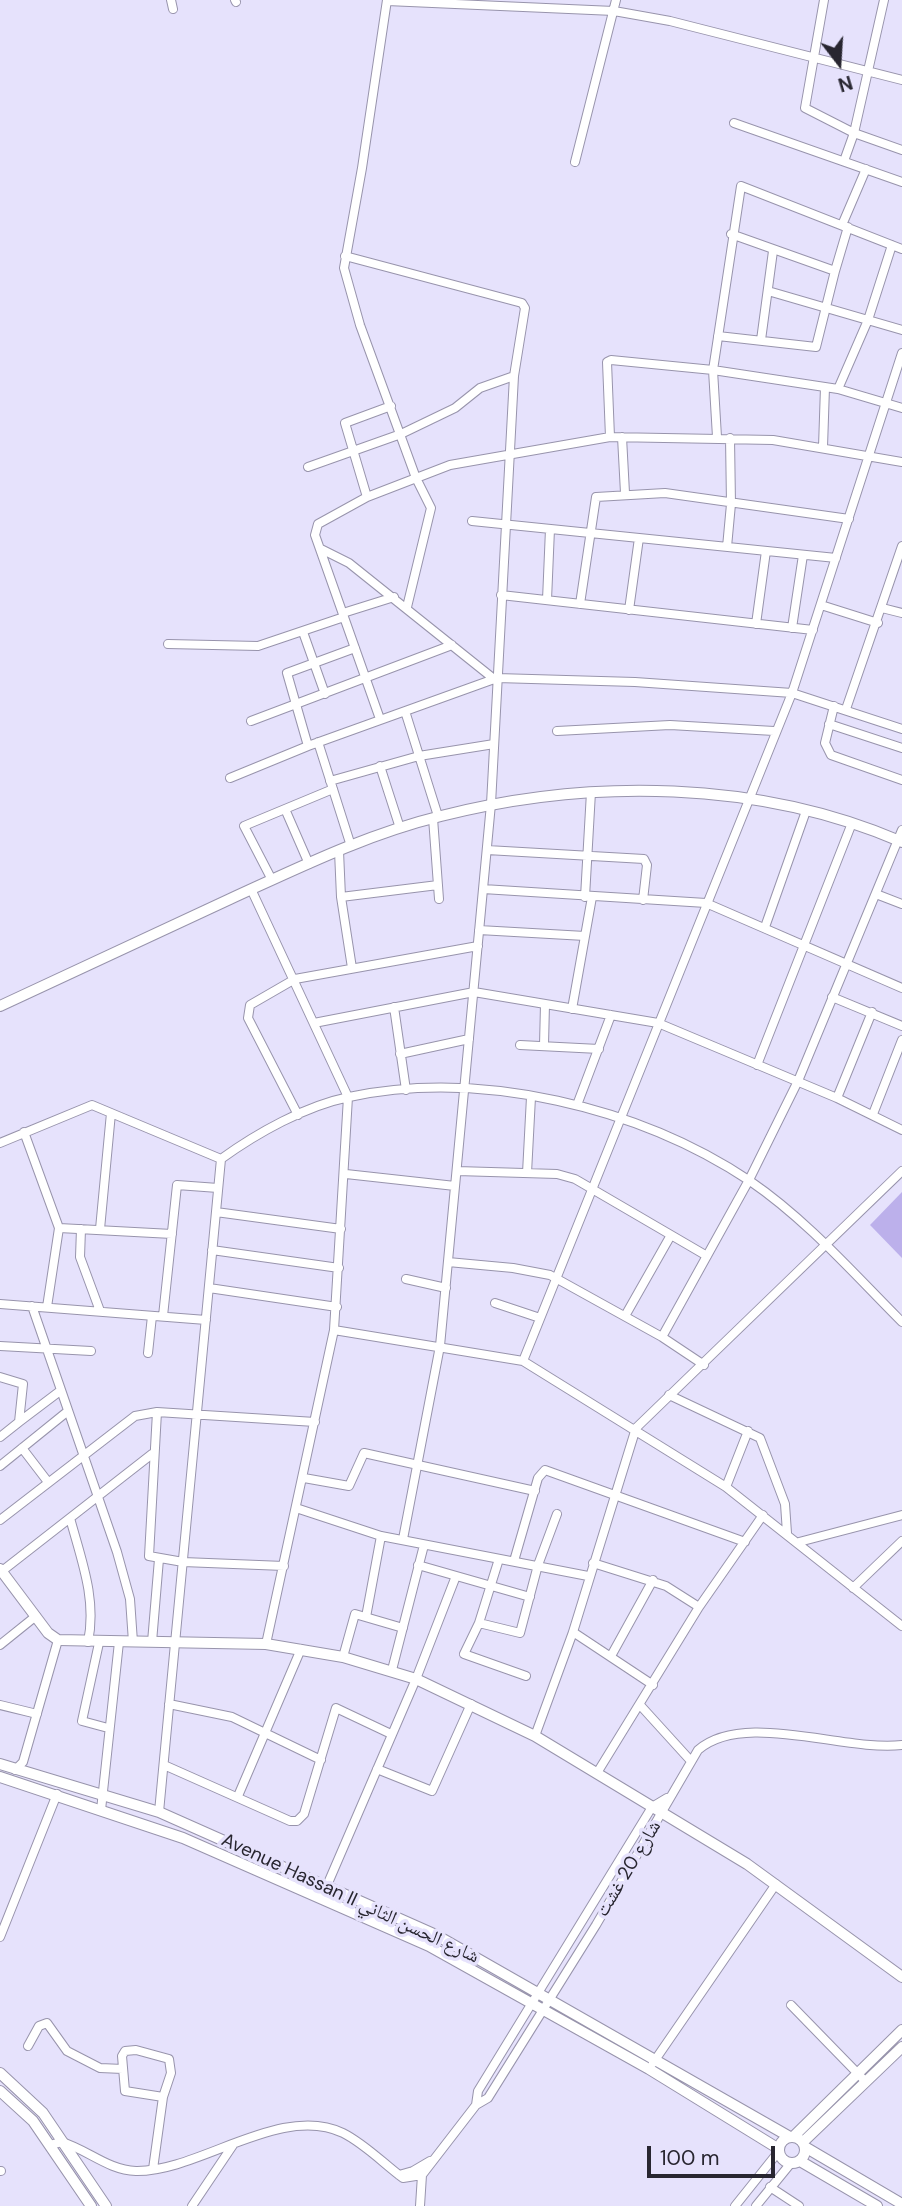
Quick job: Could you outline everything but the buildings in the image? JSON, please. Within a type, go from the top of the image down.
[{"type":"street","points":[[407,607],[431,508],[416,478],[348,291],[345,256],[362,168],[387,0],[614,11],[670,21],[902,80]]},
{"type":"street","points":[[575,162],[616,0]]},
{"type":"street","points":[[824,0],[812,58],[806,108],[853,133],[902,150]]},
{"type":"street","points":[[844,161],[884,0]]},
{"type":"street","points":[[734,123],[902,182]]},
{"type":"street","points":[[718,336],[816,347],[845,226],[866,169]]},
{"type":"street","points":[[718,437],[713,370],[741,186],[902,249]]},
{"type":"street","points":[[732,234],[773,251],[835,271]]},
{"type":"street","points":[[838,389],[868,320],[892,245]]},
{"type":"street","points":[[761,340],[773,251]]},
{"type":"street","points":[[345,256],[522,303],[525,308],[514,376],[495,678],[491,804],[446,1288],[440,1346],[404,1539]]},
{"type":"street","points":[[768,291],[902,330]]},
{"type":"street","points":[[523,1361],[774,731],[792,694],[901,357]]},
{"type":"street","points":[[610,437],[609,361],[713,370],[838,389],[902,408]]},
{"type":"street","points":[[308,467],[401,434],[455,408],[480,388],[514,376]]},
{"type":"street","points":[[823,447],[825,387]]},
{"type":"street","points":[[367,496],[352,451],[346,422],[391,406]]},
{"type":"street","points":[[380,719],[316,535],[317,524],[367,496],[450,465],[510,453],[585,444],[610,437],[730,438],[823,447],[902,462]]},
{"type":"street","points":[[622,437],[625,493]]},
{"type":"street","points":[[727,547],[731,504],[730,438]]},
{"type":"street","points":[[580,604],[596,497],[625,493],[665,493],[849,519]]},
{"type":"street","points":[[472,521],[836,558]]},
{"type":"street","points":[[547,600],[550,529]]},
{"type":"street","points":[[629,610],[639,538]]},
{"type":"street","points":[[846,709],[878,623],[902,546]]},
{"type":"street","points":[[321,549],[349,563],[495,678]]},
{"type":"street","points":[[756,624],[766,551]]},
{"type":"street","points":[[792,628],[803,555]]},
{"type":"street","points":[[501,595],[813,630]]},
{"type":"street","points":[[168,644],[258,646],[394,597]]},
{"type":"street","points":[[821,605],[878,623]]},
{"type":"street","points":[[882,608],[902,613]]},
{"type":"street","points":[[303,632],[325,694]]},
{"type":"street","points":[[251,721],[452,645]]},
{"type":"street","points":[[308,746],[293,705],[287,673],[355,648]]},
{"type":"street","points":[[230,778],[318,742],[495,678],[635,682],[792,694],[902,729]]},
{"type":"street","points":[[834,706],[825,744],[831,755],[902,780]]},
{"type":"street","points":[[405,711],[435,817],[439,899]]},
{"type":"street","points":[[830,724],[902,748]]},
{"type":"street","points":[[557,732],[670,725],[774,731]]},
{"type":"street","points":[[318,742],[351,846]]},
{"type":"street","points":[[272,880],[244,826],[285,809],[331,785],[380,766],[419,756],[494,744]]},
{"type":"street","points":[[380,766],[400,828]]},
{"type":"street","points":[[572,1009],[589,897],[591,792]]},
{"type":"street","points":[[0,1006],[339,850],[435,817],[491,804],[591,792],[686,793],[748,799],[806,811],[901,837],[798,1081],[749,1180],[662,1337]]},
{"type":"street","points":[[285,809],[309,864]]},
{"type":"street","points":[[765,928],[806,811]]},
{"type":"street","points":[[757,1065],[852,823]]},
{"type":"street","points":[[339,850],[341,897],[352,968]]},
{"type":"street","points":[[487,850],[643,859],[647,865],[643,900]]},
{"type":"street","points":[[341,897],[439,885]]},
{"type":"street","points":[[251,889],[348,1097],[346,1174],[334,1330],[266,1644]]},
{"type":"street","points":[[483,889],[706,903],[902,988]]},
{"type":"street","points":[[876,894],[902,904]]},
{"type":"street","points":[[479,930],[585,936]]},
{"type":"street","points":[[298,1115],[248,1018],[248,1012],[256,1000],[295,979],[478,946]]},
{"type":"street","points":[[314,1023],[474,992],[658,1023],[837,1098],[902,1130]]},
{"type":"street","points":[[832,997],[902,1026]]},
{"type":"street","points":[[544,1045],[545,1004]]},
{"type":"street","points":[[394,1007],[406,1090]]},
{"type":"street","points":[[837,1098],[872,1012]]},
{"type":"street","points":[[577,1105],[611,1015]]},
{"type":"street","points":[[400,1054],[469,1039]]},
{"type":"street","points":[[873,1114],[902,1040]]},
{"type":"street","points":[[520,1045],[598,1049]]},
{"type":"street","points":[[221,1159],[298,1115],[348,1097],[406,1090],[464,1089],[577,1105],[621,1117],[674,1140],[749,1180],[786,1209],[902,1322]]},
{"type":"street","points":[[527,1173],[531,1097]]},
{"type":"street","points":[[0,1143],[86,1105],[221,1159]]},
{"type":"street","points":[[100,1230],[111,1113]]},
{"type":"street","points":[[24,1132],[59,1228],[47,1307]]},
{"type":"street","points":[[159,1812],[221,1159]]},
{"type":"street","points":[[457,1171],[567,1177],[592,1188],[707,1256]]},
{"type":"street","points":[[535,1737],[573,1632],[588,1576],[636,1429],[902,1171]]},
{"type":"street","points":[[346,1174],[455,1186]]},
{"type":"street","points":[[163,1316],[177,1185],[218,1188]]},
{"type":"street","points":[[216,1212],[341,1229]]},
{"type":"street","points":[[59,1228],[172,1234]]},
{"type":"street","points":[[81,1229],[80,1257],[100,1311]]},
{"type":"street","points":[[625,1316],[671,1235]]},
{"type":"street","points":[[212,1250],[338,1268]]},
{"type":"street","points":[[448,1262],[513,1268],[556,1278],[662,1337],[704,1364]]},
{"type":"street","points":[[405,1279],[446,1288]]},
{"type":"street","points":[[209,1288],[337,1307]]},
{"type":"street","points":[[495,1303],[540,1318]]},
{"type":"street","points":[[0,1304],[206,1320]]},
{"type":"street","points":[[32,1306],[128,1589],[133,1642]]},
{"type":"street","points":[[148,1353],[152,1315]]},
{"type":"street","points":[[334,1330],[523,1361],[726,1487],[787,1532],[902,1626]]},
{"type":"street","points":[[0,1346],[91,1352]]},
{"type":"street","points":[[0,1377],[23,1384],[19,1422]]},
{"type":"street","points":[[0,1437],[60,1391]]},
{"type":"street","points":[[669,1395],[748,1431],[763,1443],[785,1504],[787,1532]]},
{"type":"street","points":[[0,1466],[68,1411]]},
{"type":"street","points":[[0,1520],[135,1416],[157,1412],[197,1413],[316,1422]]},
{"type":"street","points":[[157,1412],[152,1454],[148,1554],[159,1559],[183,1562],[284,1566]]},
{"type":"street","points":[[726,1487],[748,1431]]},
{"type":"street","points":[[22,1448],[48,1482]]},
{"type":"street","points":[[304,1478],[349,1486],[364,1453],[417,1462],[535,1491]]},
{"type":"street","points":[[152,1454],[1,1570],[58,1640],[266,1644],[343,1657],[416,1679],[535,1737],[663,1813],[776,1884],[902,1977]]},
{"type":"street","points":[[514,1561],[541,1472],[545,1469],[745,1542]]},
{"type":"street","points":[[296,1508],[381,1536],[588,1576]]},
{"type":"street","points":[[479,1623],[519,1633],[538,1565],[557,1514]]},
{"type":"street","points":[[799,1542],[902,1515]]},
{"type":"street","points":[[597,1773],[699,1607],[763,1516]]},
{"type":"street","points":[[70,1518],[90,1596],[92,1623],[93,1642],[82,1721],[108,1728]]},
{"type":"street","points":[[366,1617],[381,1536]]},
{"type":"street","points":[[853,1588],[902,1541]]},
{"type":"street","points":[[392,1670],[424,1545]]},
{"type":"street","points":[[152,1642],[159,1559]]},
{"type":"street","points":[[499,1559],[492,1587],[465,1656],[526,1676]]},
{"type":"street","points":[[593,1563],[653,1580],[699,1607]]},
{"type":"street","points":[[418,1566],[530,1597]]},
{"type":"street","points":[[322,1897],[416,1679],[456,1576]]},
{"type":"street","points":[[611,1656],[653,1580]]},
{"type":"street","points":[[343,1657],[354,1615],[403,1628]]},
{"type":"street","points":[[0,1645],[36,1616]]},
{"type":"street","points":[[573,1632],[653,1685]]},
{"type":"street","points":[[16,1773],[37,1714],[58,1640]]},
{"type":"street","points":[[102,1810],[108,1728],[119,1642]]},
{"type":"street","points":[[238,1796],[301,1649]]},
{"type":"street","points":[[169,1704],[223,1714],[321,1760]]},
{"type":"street","points":[[377,1769],[432,1791],[471,1704]]},
{"type":"street","points":[[0,1705],[37,1714]]},
{"type":"street","points":[[640,1705],[690,1760]]},
{"type":"street","points":[[164,1765],[290,1821],[296,1821],[304,1814],[336,1708],[391,1734]]},
{"type":"street","points":[[50,2145],[62,2141],[120,2170],[153,2169],[233,2145],[258,2134],[279,2130],[330,2129],[346,2135],[399,2175],[415,2179],[422,2175],[476,2105],[488,2098],[546,1996],[586,1918],[652,1807],[667,1798],[690,1760],[711,1740],[736,1733],[865,1746],[902,1745]]},
{"type":"street","name":"Avenue Hassan II شارع الحسن الثاني","points":[[0,1764],[57,1794],[183,1838],[429,1946],[649,2069],[779,2150],[783,2159],[795,2162]]},
{"type":"street","name":"Avenue Hassan II شارع الحسن الثاني","points":[[16,1773],[159,1812],[327,1884],[436,1935],[656,2059],[902,2204]]},
{"type":"street","points":[[0,1937],[57,1794]]},
{"type":"street","name":"شارع 20 غشت","points":[[546,1996],[596,1925],[663,1813],[667,1798]]},
{"type":"street","points":[[183,1838],[190,1825]]},
{"type":"street","points":[[649,2069],[776,1884]]},
{"type":"street","points":[[395,1931],[401,1918]]},
{"type":"street","name":"شارع 20 غشت","points":[[586,1918],[596,1925]]},
{"type":"street","points":[[429,1946],[436,1935]]},
{"type":"street","points":[[791,2005],[866,2082]]},
{"type":"street","points":[[476,2105],[478,2091],[538,2009]]},
{"type":"street","points":[[28,2046],[40,2026],[47,2022],[67,2051],[100,2068],[123,2069]]},
{"type":"street","points":[[756,2206],[795,2162],[798,2141],[856,2073],[902,2029]]},
{"type":"street","points":[[740,2204],[782,2143],[798,2141],[902,2047]]},
{"type":"street","points":[[153,2169],[163,2097],[171,2073],[168,2057],[128,2050],[123,2054],[126,2092],[163,2097]]},
{"type":"street","points":[[0,2073],[34,2101],[106,2206]]},
{"type":"street","points":[[490,2074],[499,2080]]},
{"type":"street","points":[[684,2090],[692,2080]]},
{"type":"street","points":[[2,2097],[26,2113],[91,2206]]},
{"type":"street","points":[[192,2206],[233,2145]]},
{"type":"street","points":[[399,2175],[413,2171],[435,2157]]},
{"type":"street","points":[[795,2162],[877,2206]]},
{"type":"street","points":[[419,2206],[422,2175]]},
{"type":"street","points":[[771,2187],[799,2206]]},
{"type":"shaded area","points":[[902,1192],[902,1258],[870,1225]]}]
